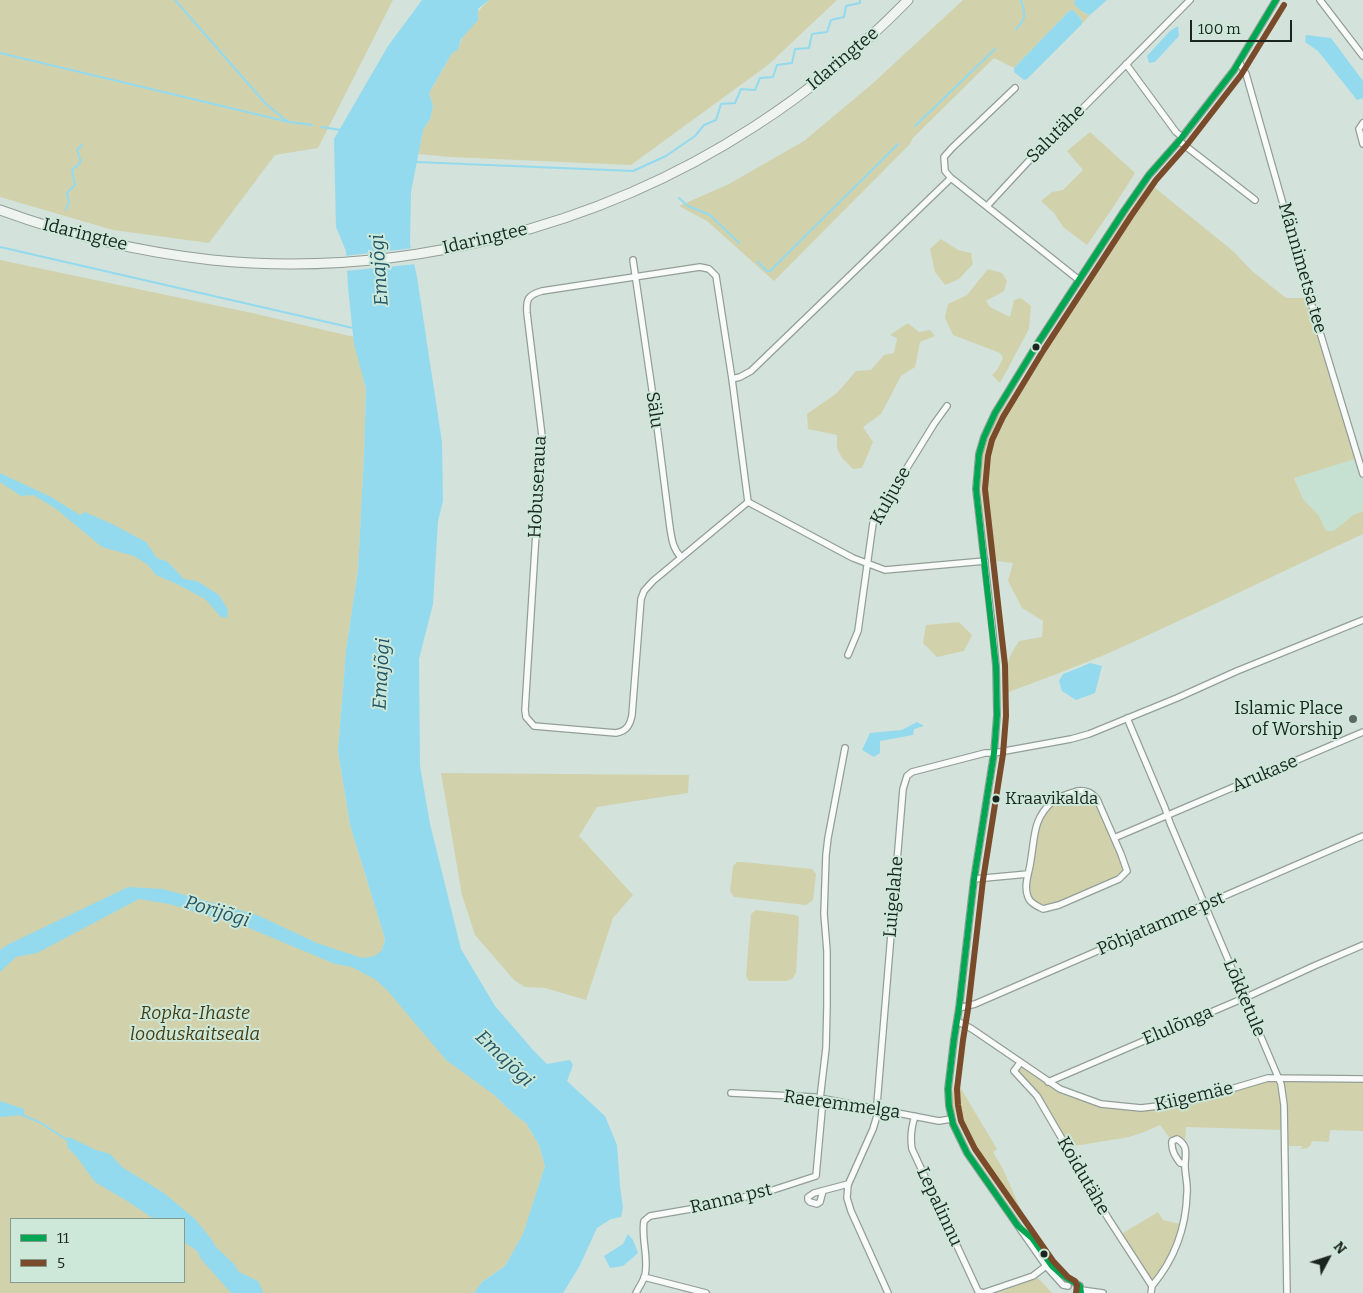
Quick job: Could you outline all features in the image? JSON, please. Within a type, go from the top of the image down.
[{"type":"main road","name":"Idaringtee","points":[[0,210],[38,224],[133,248],[213,260],[306,263],[375,259],[464,245],[520,232],[623,196],[673,173],[716,150],[763,121],[836,66],[871,36],[908,0]]},
{"type":"street","name":"Salutähe","points":[[987,206],[1063,124],[1075,116],[1190,0]]},
{"type":"street","points":[[1103,1293],[1081,1292],[1080,1286],[1070,1288],[1063,1285],[1046,1266],[967,1153],[952,1119],[948,1089],[974,878],[994,753],[998,715],[996,666],[976,488],[979,454],[984,437],[995,413],[1124,210],[1149,175],[1181,139],[1239,62],[1276,0]]},
{"type":"street","points":[[1320,0],[1363,56]]},
{"type":"street","name":"Männimetsa tee","points":[[1239,62],[1246,74],[1312,306],[1363,474]]},
{"type":"street","points":[[1126,64],[1181,139],[1255,200]]},
{"type":"street","points":[[1015,88],[944,157],[945,171],[951,178],[1079,280]]},
{"type":"street","points":[[1363,123],[1359,129],[1363,144]]},
{"type":"street","points":[[732,379],[750,371],[951,178]]},
{"type":"street","name":"Sälu","points":[[632,260],[655,410],[671,536],[676,552],[681,558]]},
{"type":"street","name":"Hobuseraua","points":[[700,267],[709,268],[716,276],[732,379],[748,502],[644,591],[641,599],[632,715],[628,727],[616,733],[538,727],[531,724],[526,717],[525,710],[542,436],[527,301],[532,295],[542,291],[700,267]]},
{"type":"street","name":"Kuljuse","points":[[848,655],[858,631],[873,522],[947,406]]},
{"type":"street","points":[[748,502],[853,558],[885,570],[985,561]]},
{"type":"street","points":[[994,753],[1089,734],[1363,620]]},
{"type":"street","name":"Lõkketule","points":[[1127,718],[1281,1084],[1284,1105],[1287,1293]]},
{"type":"street","name":"Arukase","points":[[1114,838],[1363,732]]},
{"type":"street","points":[[822,1099],[827,1006],[824,914],[826,855],[845,748]]},
{"type":"street","name":"Luigelahe","points":[[848,1184],[870,1136],[879,1109],[877,1104],[905,781],[912,772],[984,753],[994,753]]},
{"type":"street","points":[[1082,791],[1090,793],[1097,799],[1114,838],[1127,871],[1119,879],[1059,905],[1043,909],[1028,898],[1028,874],[1032,858],[1033,839],[1041,816],[1052,802],[1064,795],[1082,791]]},
{"type":"street","name":"Põhjatamme pst","points":[[959,1008],[975,1004],[1363,836]]},
{"type":"street","points":[[974,878],[1028,874]]},
{"type":"street","name":"Elulõnga","points":[[1048,1082],[1363,945]]},
{"type":"street","name":"Kiigemäe","points":[[957,1022],[972,1029],[1060,1089],[1101,1104],[1141,1108],[1184,1103],[1268,1078],[1363,1079]]},
{"type":"street","name":"Koidutähe","points":[[1020,1063],[1014,1071],[1037,1096],[1151,1290]]},
{"type":"street","name":"Raeremmelga","points":[[731,1093],[822,1099],[939,1121],[952,1119]]},
{"type":"street","name":"Ranna pst","points":[[636,1293],[644,1277],[646,1257],[642,1229],[644,1221],[650,1216],[708,1206],[773,1190],[816,1176],[822,1099]]},
{"type":"street","name":"Lepalinnu","points":[[915,1116],[910,1137],[912,1149],[978,1291],[983,1293]]},
{"type":"street","points":[[1151,1290],[1169,1262],[1183,1229],[1188,1191],[1185,1164]]},
{"type":"street","points":[[823,1190],[848,1184],[847,1198],[888,1293]]},
{"type":"street","points":[[1041,1258],[1062,1275],[1070,1288]]},
{"type":"street","points":[[983,1293],[1033,1276],[1046,1266]]},
{"type":"street","points":[[644,1277],[706,1293]]},
{"type":"shaded area","points":[[1358,458],[1363,474],[1363,511],[1353,515],[1334,532],[1326,531],[1319,516],[1303,499],[1294,477]]},
{"type":"green space","points":[[0,0],[393,0],[318,148],[275,155],[209,243],[113,230],[0,197]]},
{"type":"green space","points":[[489,0],[837,0],[768,65],[631,165],[418,154],[423,130],[430,119],[433,106],[429,93],[452,53],[458,50],[470,23]]},
{"type":"green space","points":[[963,0],[1075,0],[1074,3],[1085,14],[1090,15],[1082,24],[1082,19],[1070,10],[1014,68],[994,58],[774,281],[707,221],[679,206],[729,184],[804,141],[872,84]]},
{"type":"green space","points":[[1090,132],[1135,173],[1087,245],[1063,227],[1054,213],[1041,201],[1052,192],[1063,190],[1083,170],[1067,151]]},
{"type":"green space","points":[[1149,183],[1233,251],[1252,271],[1286,298],[1309,298],[1358,458],[1294,478],[1303,499],[1319,516],[1326,531],[1334,531],[1353,515],[1363,511],[1363,534],[1102,656],[1006,693],[1005,671],[1011,654],[1019,641],[1042,637],[1043,621],[1022,608],[1008,581],[1013,563],[997,561],[989,553],[980,485],[983,453],[993,424]]},
{"type":"green space","points":[[941,239],[958,250],[971,253],[973,264],[959,279],[945,285],[935,272],[930,249]]},
{"type":"green space","name":"Ropka-Ihaste looduskaitseala","points":[[0,260],[252,313],[354,337],[366,389],[364,455],[358,570],[346,651],[338,751],[350,825],[385,939],[382,950],[493,1094],[526,1123],[539,1145],[545,1166],[523,1235],[505,1266],[482,1282],[474,1293],[0,1293]]},
{"type":"green space","points":[[988,269],[1002,273],[1007,281],[1004,291],[986,301],[990,307],[1010,317],[1014,300],[1021,298],[1031,306],[1029,329],[1000,383],[992,375],[1003,358],[1000,353],[953,335],[945,318],[948,304],[967,295]]},
{"type":"green space","points":[[908,323],[919,332],[930,330],[935,336],[920,342],[915,367],[901,376],[881,414],[863,427],[873,442],[862,468],[853,469],[842,458],[837,448],[837,435],[808,429],[807,414],[837,393],[856,371],[871,370],[884,355],[894,353],[897,338],[890,335]]},
{"type":"green space","points":[[959,622],[972,635],[964,651],[937,657],[923,643],[926,625]]},
{"type":"green space","points":[[441,773],[689,775],[688,793],[597,807],[579,836],[633,895],[613,918],[586,1000],[545,988],[525,987],[514,980],[475,935],[462,895]]},
{"type":"green space","points":[[1080,792],[1089,794],[1094,798],[1125,868],[1124,873],[1053,906],[1041,905],[1030,897],[1029,880],[1040,820],[1057,803]]},
{"type":"green space","points":[[737,862],[812,869],[816,874],[813,900],[806,905],[734,897],[730,891],[733,867]]},
{"type":"green space","points":[[756,910],[799,917],[796,973],[792,979],[786,981],[749,981],[746,976],[751,914]]},
{"type":"green space","points":[[1020,1064],[1060,1091],[1102,1107],[1140,1110],[1171,1108],[1268,1080],[1278,1080],[1283,1130],[1186,1127],[1185,1146],[1180,1141],[1172,1141],[1160,1125],[1129,1137],[1068,1147],[1038,1096],[1016,1071]]},
{"type":"green space","points":[[1363,1078],[1363,1131],[1330,1130],[1329,1142],[1312,1141],[1308,1147],[1301,1149],[1302,1146],[1285,1146],[1281,1079]]},
{"type":"green space","points":[[954,1085],[960,1087],[997,1149],[993,1152],[1003,1169],[1025,1219],[1020,1220],[982,1166],[966,1139],[952,1106],[951,1098]]},
{"type":"green space","points":[[1158,1212],[1163,1220],[1184,1225],[1177,1250],[1152,1284],[1118,1236]]},
{"type":"green space","points":[[1038,1278],[1052,1293],[996,1293]]},
{"type":"water","points":[[422,0],[489,0],[478,9],[478,20],[461,39],[458,50],[452,53],[429,93],[433,106],[430,119],[423,130],[411,192],[410,244],[417,277],[442,442],[443,501],[438,521],[433,604],[419,659],[420,766],[430,824],[461,949],[495,1006],[534,1051],[547,1064],[570,1060],[573,1065],[567,1081],[605,1116],[617,1145],[623,1207],[621,1217],[611,1219],[597,1228],[579,1267],[563,1293],[474,1293],[482,1282],[505,1266],[523,1234],[545,1166],[539,1145],[526,1123],[493,1094],[446,1060],[387,990],[376,980],[352,967],[335,964],[249,928],[169,904],[139,899],[37,953],[16,957],[0,972],[0,950],[9,944],[128,887],[163,889],[257,915],[317,943],[362,958],[375,956],[382,950],[385,939],[350,825],[338,751],[346,651],[358,570],[366,389],[354,344],[346,251],[336,227],[334,139],[388,46]]},
{"type":"water","points":[[1075,0],[1107,0],[1090,15],[1079,9],[1074,3]]},
{"type":"water","points":[[1070,10],[1073,10],[1082,20],[1082,24],[1024,80],[1014,72],[1014,68]]},
{"type":"water","points":[[1178,26],[1179,36],[1155,62],[1149,63],[1147,56],[1170,31]]},
{"type":"water","points":[[1306,35],[1331,38],[1363,81],[1363,98],[1357,100],[1318,51],[1305,42]]},
{"type":"water","points":[[0,473],[51,497],[80,515],[85,512],[146,542],[157,558],[168,562],[184,579],[197,581],[219,595],[228,610],[227,618],[221,617],[205,599],[156,575],[148,565],[134,556],[102,547],[55,508],[33,495],[21,496],[0,482]]},
{"type":"water","points":[[1090,663],[1102,666],[1095,693],[1076,700],[1062,691],[1059,681],[1063,674]]},
{"type":"water","points":[[917,722],[924,726],[914,729],[913,735],[880,741],[880,753],[874,757],[862,750],[870,733],[902,730]]},
{"type":"water","points":[[0,1101],[24,1109],[24,1115],[0,1117]]},
{"type":"water","points":[[69,1137],[96,1150],[110,1154],[122,1167],[164,1193],[195,1219],[215,1246],[234,1264],[239,1272],[258,1281],[263,1291],[262,1293],[231,1293],[201,1259],[197,1251],[185,1243],[185,1218],[152,1218],[95,1182],[68,1148],[66,1139]]},
{"type":"water","points":[[628,1234],[633,1240],[638,1253],[623,1266],[610,1268],[604,1256],[623,1244]]},
{"type":"pier","points":[[414,248],[417,264],[345,271],[344,256]]},
{"type":"waterway","points":[[175,0],[266,104],[287,121]]},
{"type":"waterway","points":[[416,162],[633,171],[666,156],[695,136],[704,125],[716,120],[721,104],[735,103],[741,89],[755,90],[760,78],[773,77],[777,65],[792,63],[795,49],[809,48],[812,34],[827,32],[831,20],[844,17],[846,6],[860,3],[860,0]]},
{"type":"waterway","points":[[1016,29],[1024,16],[1021,0]]},
{"type":"waterway","points":[[915,126],[995,49]]},
{"type":"waterway","points":[[0,53],[289,122],[312,125]]},
{"type":"waterway","points":[[321,127],[341,130]]},
{"type":"waterway","points":[[758,262],[767,271],[770,271],[898,144]]},
{"type":"waterway","points":[[66,209],[69,203],[67,193],[75,185],[72,170],[80,163],[77,150],[82,145]]},
{"type":"waterway","points":[[679,198],[688,206],[710,215],[739,243]]},
{"type":"waterway","points":[[0,247],[353,328]]},
{"type":"waterway","points":[[22,1115],[39,1122],[66,1139]]},
{"type":"transit line","name":"11","points":[[1081,1293],[1080,1286],[1062,1275],[1052,1266],[1032,1238],[1018,1226],[967,1153],[953,1124],[949,1106],[948,1089],[954,1039],[974,879],[994,753],[997,715],[996,666],[976,489],[979,454],[984,437],[995,413],[1036,346],[1124,211],[1149,175],[1179,141],[1234,70],[1276,0]]},
{"type":"transit line","name":"5","points":[[1076,1293],[1077,1285],[1075,1281],[1068,1277],[1053,1261],[975,1149],[961,1121],[958,1105],[957,1089],[963,1040],[983,880],[1003,754],[1006,716],[1005,665],[985,489],[988,456],[992,440],[1003,417],[1043,351],[1131,216],[1156,180],[1186,146],[1241,75],[1284,5]]},
{"type":"place","name":"Islamic Place of Worship","points":[[1353,719]]},
{"type":"place","name":"Kraavikalda","points":[[996,799]]},
{"type":"water label","name":"Emajõgi","points":[[380,270]]},
{"type":"water label","name":"Emajõgi","points":[[382,674]]},
{"type":"water label","name":"Porijõgi","points":[[217,912]]},
{"type":"water label","name":"Emajõgi","points":[[504,1059]]}]
